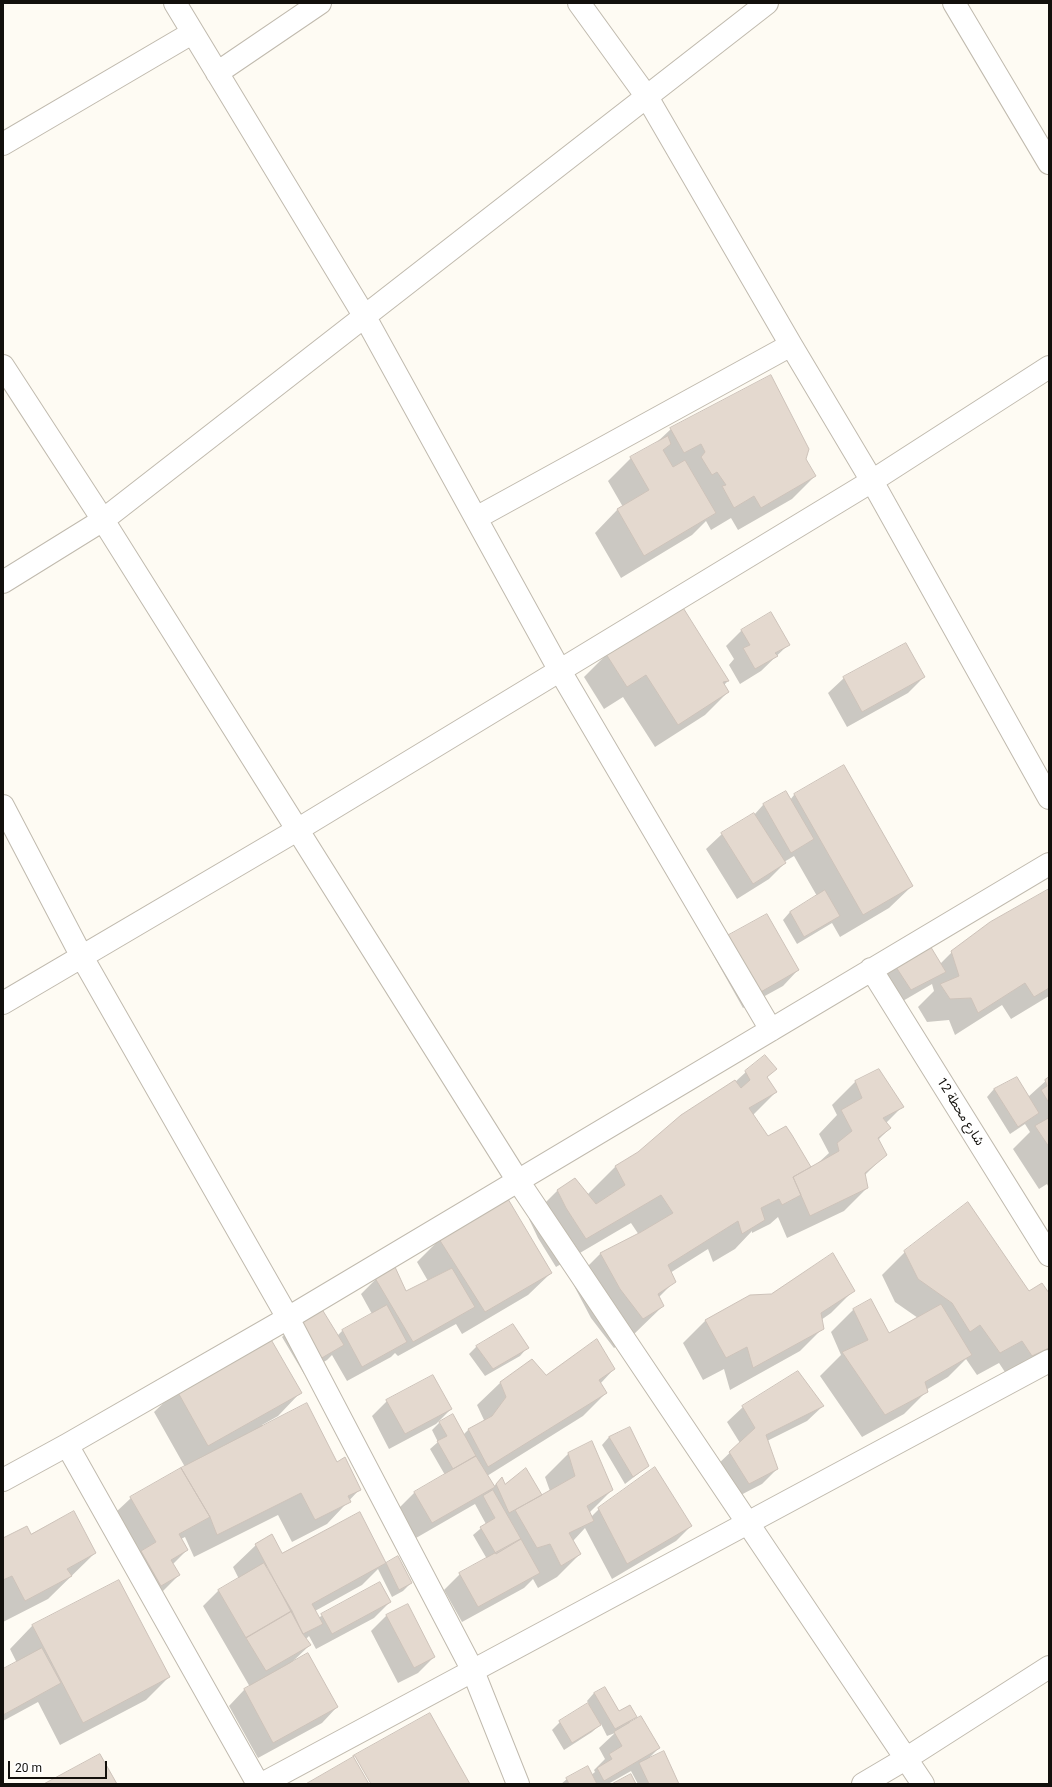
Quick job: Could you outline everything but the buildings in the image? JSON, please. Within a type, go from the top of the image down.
[{"type":"street","points":[[175,3],[365,317],[560,671],[771,1030]]},
{"type":"street","points":[[217,73],[320,3]]},
{"type":"street","points":[[579,3],[647,97],[872,481],[1049,798]]},
{"type":"street","points":[[3,582],[103,520],[767,3]]},
{"type":"street","points":[[954,3],[1049,163]]},
{"type":"street","points":[[3,144],[192,33]]},
{"type":"street","points":[[476,518],[791,345]]},
{"type":"street","points":[[3,366],[103,520],[518,1181],[907,1758],[923,1784]]},
{"type":"street","points":[[3,1003],[297,830],[560,671],[872,481],[1049,367]]},
{"type":"street","points":[[3,806],[82,957],[288,1318],[473,1671],[518,1784]]},
{"type":"street","points":[[3,1480],[288,1318],[1049,864]]},
{"type":"street","name":"شارع محطة 12","points":[[871,970],[1049,1255]]},
{"type":"street","points":[[262,1784],[1049,1361]]},
{"type":"street","points":[[67,1445],[258,1784]]},
{"type":"street","points":[[863,1784],[907,1758],[1049,1667]]}]
